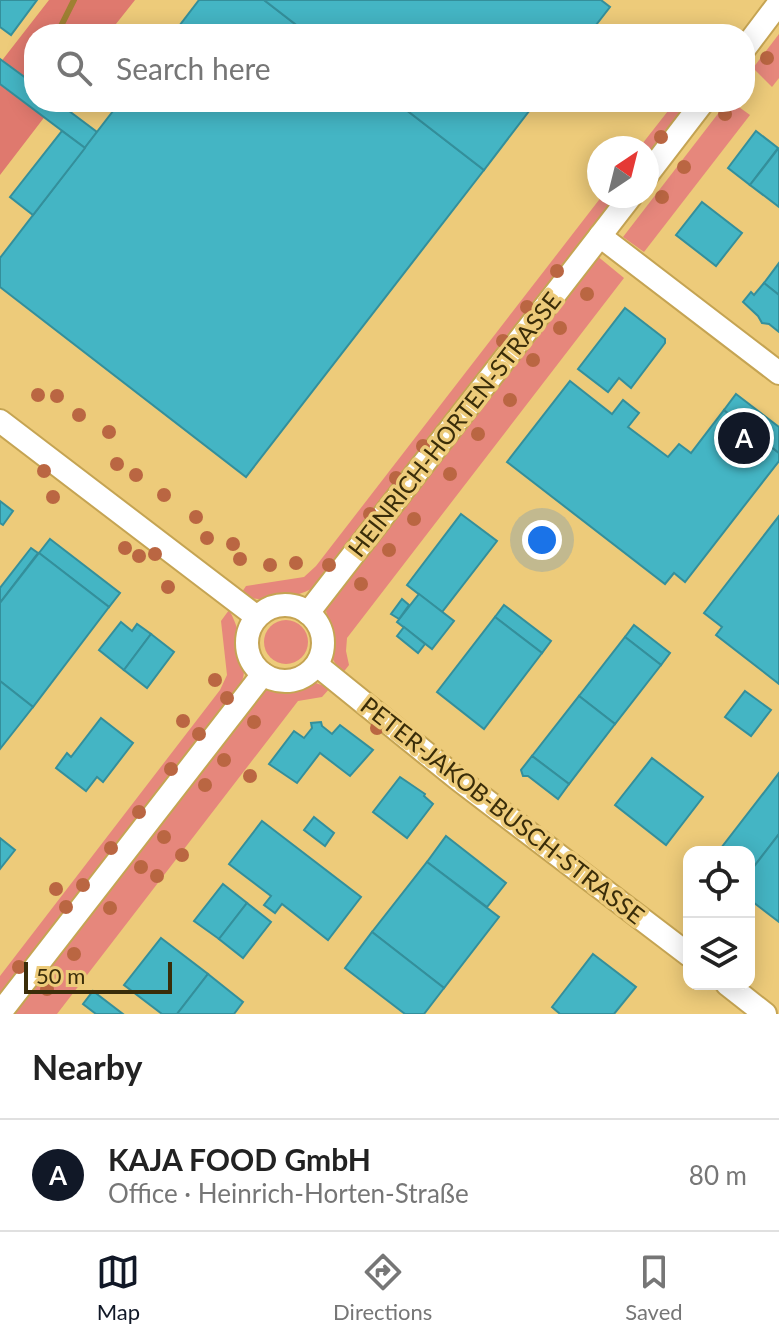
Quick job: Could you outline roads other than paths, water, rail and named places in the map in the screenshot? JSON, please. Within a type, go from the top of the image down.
[{"type":"street","points":[[755,35],[779,3]]},
{"type":"street","points":[[659,159],[695,112]]},
{"type":"street","name":"HEINRICH-HORTEN-STRASSE","points":[[308,613],[622,208]]},
{"type":"street","points":[[600,236],[779,373]]},
{"type":"street","points":[[0,421],[257,617]]},
{"type":"street","points":[[287,605],[308,613],[322,631],[322,654],[317,665],[297,679],[273,680],[263,674],[249,657],[247,646],[251,625],[266,610],[287,605]]},
{"type":"street","name":"PETER-JAKOB-BUSCH-STRASSE","points":[[317,665],[458,779],[683,950]]},
{"type":"street","points":[[0,1013],[263,674]]},
{"type":"street","points":[[731,990],[739,1014]]},
{"type":"street","points":[[735,990],[765,1014]]},
{"type":"waterway","points":[[62,24],[74,0]]},
{"type":"place","name":"KAJA FOOD GmbH","points":[[744,438]]}]
